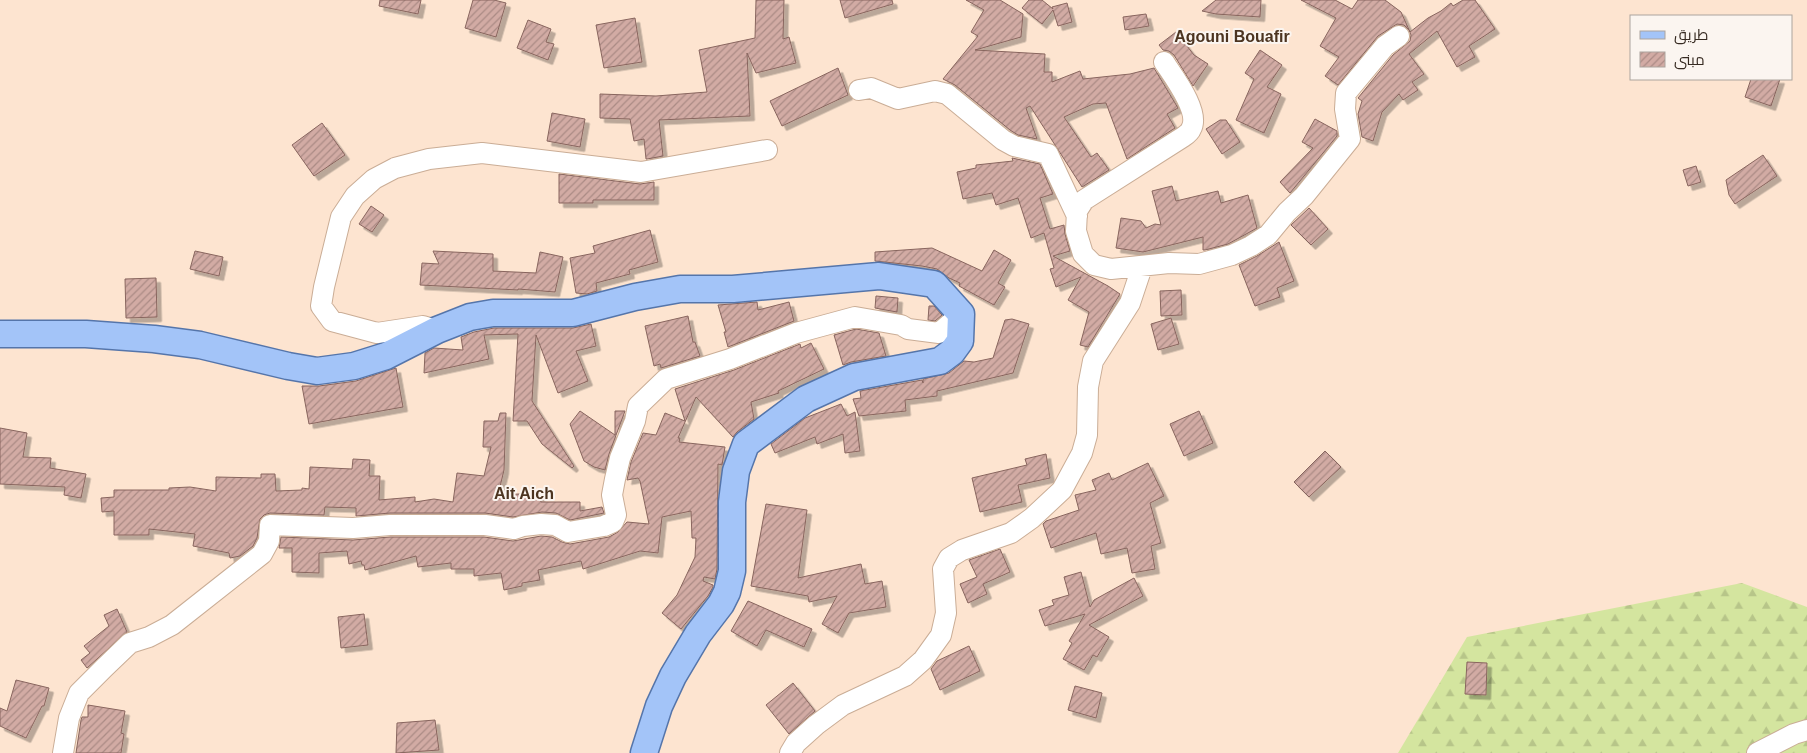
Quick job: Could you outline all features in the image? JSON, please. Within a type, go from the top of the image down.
[{"type":"main road","points":[[0,334],[86,334],[154,339],[200,345],[288,366],[318,371],[354,366],[386,356],[437,330],[470,317],[493,313],[573,313],[634,297],[680,289],[733,289],[879,276],[934,284],[961,314],[960,341],[952,352],[940,361],[854,377],[806,399],[746,444],[736,471],[732,502],[732,571],[727,592],[721,604],[698,634],[673,676],[659,706],[644,753]]},
{"type":"street","points":[[1164,62],[1188,99],[1193,121],[1192,128],[1183,138],[1084,200],[1077,211],[1076,231],[1083,254],[1094,265],[1111,269],[1169,264],[1199,264],[1232,256],[1268,235],[1304,196],[1350,139],[1345,110],[1346,93],[1385,46],[1399,36]]},
{"type":"street","points":[[859,90],[871,88],[898,99],[935,91],[947,94],[1003,140],[1014,146],[1048,154],[1077,216]]},
{"type":"street","points":[[437,330],[423,326],[376,333],[332,321],[321,306],[340,217],[355,196],[374,179],[395,168],[420,162],[482,153],[641,172],[767,150]]},
{"type":"street","points":[[790,753],[796,743],[843,705],[905,676],[923,660],[941,635],[946,613],[943,569],[949,558],[962,550],[1011,533],[1032,518],[1062,490],[1082,453],[1087,435],[1088,387],[1093,360],[1130,303],[1142,267]]},
{"type":"street","points":[[63,753],[69,718],[79,693],[130,643],[172,624],[262,554],[269,540],[270,525],[353,528],[446,524],[485,525],[514,529],[541,524],[555,525],[568,532],[604,526],[613,522],[616,515],[612,495],[615,479],[620,458],[635,422],[638,406],[666,379],[730,358],[796,333],[855,317],[901,325],[908,329],[938,333],[961,314]]},
{"type":"street","points":[[1757,753],[1794,734],[1807,730]]},
{"type":"green space","points":[[1742,583],[1807,607],[1807,753],[1398,753],[1467,637]]},
{"type":"building","points":[[380,0],[421,0],[418,14],[379,6]]},
{"type":"building","points":[[473,0],[494,0],[506,3],[496,37],[465,28]]},
{"type":"building","points":[[756,0],[784,0],[783,39],[789,37],[796,63],[756,73],[747,53],[750,116],[659,120],[663,156],[647,159],[644,139],[634,141],[630,119],[600,118],[600,94],[656,96],[707,92],[699,50],[755,38]]},
{"type":"building","points":[[840,0],[892,0],[893,4],[845,18]]},
{"type":"building","points":[[966,0],[1000,0],[1023,14],[1021,37],[975,50],[1045,54],[1044,72],[1052,72],[1052,82],[1080,71],[1083,79],[1130,74],[1154,68],[1178,108],[1167,114],[1175,128],[1127,159],[1106,103],[1093,104],[1064,117],[1091,157],[1097,153],[1109,170],[1082,187],[1030,106],[1026,108],[1037,139],[1018,135],[1010,130],[955,85],[943,79],[978,36],[971,32],[984,10]]},
{"type":"building","points":[[1029,0],[1042,0],[1053,9],[1052,7],[1067,3],[1072,22],[1058,26],[1053,10],[1042,24],[1022,8]]},
{"type":"building","points":[[1216,0],[1261,0],[1260,17],[1216,14],[1202,11]]},
{"type":"building","points":[[1301,0],[1335,0],[1352,9],[1358,0],[1385,0],[1401,12],[1410,32],[1451,3],[1453,6],[1463,0],[1475,0],[1495,29],[1469,46],[1475,57],[1457,67],[1437,31],[1409,54],[1424,74],[1412,82],[1418,90],[1403,100],[1399,94],[1382,112],[1373,141],[1362,137],[1358,114],[1362,101],[1358,98],[1393,55],[1410,41],[1411,35],[1409,30],[1404,25],[1397,24],[1378,36],[1338,85],[1325,76],[1339,57],[1320,46],[1336,18]]},
{"type":"building","points":[[1146,14],[1149,26],[1125,30],[1123,17]]},
{"type":"building","points":[[635,18],[642,62],[604,68],[596,25]]},
{"type":"building","points":[[528,20],[551,29],[546,42],[554,44],[548,60],[517,48]]},
{"type":"building","points":[[1176,32],[1194,55],[1208,64],[1193,86],[1174,55],[1169,51],[1163,50],[1159,45]]},
{"type":"building","points":[[1260,50],[1282,65],[1267,87],[1281,94],[1264,133],[1236,120],[1254,79],[1245,73]]},
{"type":"building","points":[[838,68],[848,95],[782,126],[770,101]]},
{"type":"building","points":[[1751,80],[1780,80],[1771,106],[1745,97]]},
{"type":"building","points":[[552,113],[585,119],[580,147],[547,141]]},
{"type":"building","points":[[1315,119],[1337,131],[1337,136],[1290,193],[1280,182],[1313,148],[1302,142]]},
{"type":"building","points":[[1220,120],[1226,120],[1240,142],[1222,154],[1206,129]]},
{"type":"building","points":[[322,123],[345,155],[314,176],[292,145]]},
{"type":"building","points":[[1763,155],[1777,176],[1735,204],[1729,195],[1726,180]]},
{"type":"building","points":[[1012,158],[1040,164],[1053,194],[1040,198],[1050,229],[1064,225],[1070,251],[1053,256],[1120,294],[1088,347],[1080,345],[1089,312],[1068,300],[1081,277],[1056,287],[1050,269],[1054,268],[1044,233],[1031,238],[1018,198],[996,205],[992,193],[963,199],[957,172],[976,168],[976,165],[1013,161]]},
{"type":"building","points":[[1696,166],[1701,182],[1688,186],[1683,170]]},
{"type":"building","points":[[559,174],[640,184],[654,182],[654,200],[593,200],[593,203],[559,203]]},
{"type":"building","points":[[1172,186],[1176,201],[1218,191],[1221,203],[1248,195],[1257,228],[1228,244],[1205,250],[1203,250],[1203,237],[1143,252],[1116,248],[1121,218],[1141,221],[1146,228],[1155,224],[1161,225],[1152,191]]},
{"type":"building","points":[[371,206],[384,215],[372,232],[359,224]]},
{"type":"building","points":[[1309,208],[1328,229],[1311,245],[1291,225]]},
{"type":"building","points":[[650,230],[658,262],[629,270],[630,274],[596,283],[597,291],[587,294],[576,293],[570,258],[595,253],[593,246]]},
{"type":"building","points":[[1279,242],[1294,281],[1277,288],[1280,297],[1255,306],[1239,265]]},
{"type":"building","points":[[932,248],[982,271],[994,250],[1011,260],[998,283],[1005,287],[994,305],[959,286],[960,283],[937,269],[875,261],[875,252]]},
{"type":"building","points":[[195,251],[223,257],[219,276],[190,269]]},
{"type":"building","points":[[433,251],[493,254],[493,271],[536,273],[540,252],[563,257],[555,292],[420,285],[422,263],[439,264]]},
{"type":"building","points":[[156,278],[157,317],[126,318],[125,279]]},
{"type":"building","points":[[1181,290],[1182,315],[1161,316],[1160,291]]},
{"type":"building","points":[[876,296],[898,298],[897,312],[875,308]]},
{"type":"building","points":[[757,302],[758,310],[789,302],[794,321],[728,347],[724,332],[726,332],[718,305]]},
{"type":"building","points":[[929,306],[934,306],[942,315],[935,321],[928,320]]},
{"type":"building","points":[[688,316],[693,342],[695,342],[700,356],[661,368],[660,364],[654,366],[645,326]]},
{"type":"building","points":[[1171,318],[1179,344],[1158,350],[1151,324]]},
{"type":"building","points":[[1012,319],[1029,324],[1013,373],[937,391],[937,396],[905,400],[906,411],[859,416],[853,399],[861,398],[860,391],[922,380],[923,383],[923,379],[949,373],[964,361],[974,362],[993,358],[1005,320]]},
{"type":"building","points":[[591,324],[596,346],[576,351],[588,381],[558,393],[536,335],[532,401],[574,466],[572,468],[542,444],[527,421],[513,421],[518,334],[484,335],[489,359],[424,373],[425,353],[434,348],[463,350],[461,337],[474,332],[494,328],[573,328]]},
{"type":"building","points":[[856,329],[879,333],[886,356],[843,365],[834,335]]},
{"type":"building","points":[[811,343],[824,369],[778,391],[779,393],[751,402],[754,419],[733,437],[696,397],[678,438],[680,438],[679,442],[725,447],[722,465],[718,464],[717,569],[715,579],[704,577],[703,581],[713,585],[713,587],[681,629],[662,613],[677,595],[695,557],[696,538],[692,538],[691,511],[662,517],[658,553],[640,551],[583,569],[581,561],[538,570],[540,580],[522,583],[522,586],[504,590],[501,573],[474,576],[474,569],[451,569],[451,563],[418,567],[416,556],[365,570],[361,561],[349,564],[347,551],[319,553],[319,573],[292,572],[292,548],[279,548],[281,537],[353,540],[390,537],[484,537],[513,541],[541,536],[552,537],[570,544],[609,537],[618,532],[627,522],[649,524],[640,481],[638,478],[627,480],[631,462],[643,433],[656,435],[665,413],[685,421],[675,389],[734,370],[800,344],[801,348]]},
{"type":"building","points":[[396,368],[403,407],[309,424],[302,386],[319,386],[356,381]]},
{"type":"building","points":[[841,404],[847,416],[855,412],[860,451],[845,453],[843,434],[817,444],[815,437],[775,453],[771,444],[805,418]]},
{"type":"building","points":[[580,411],[615,435],[615,411],[625,411],[605,470],[594,467],[584,461],[570,424]]},
{"type":"building","points":[[1199,411],[1213,443],[1184,456],[1170,424]]},
{"type":"building","points":[[500,413],[506,413],[504,470],[498,495],[519,494],[539,490],[541,502],[580,502],[580,511],[602,507],[604,513],[570,520],[556,513],[542,512],[513,517],[485,513],[390,513],[356,516],[356,508],[325,507],[324,515],[270,513],[260,519],[257,538],[253,546],[240,556],[230,558],[229,553],[193,546],[195,534],[149,529],[149,535],[114,535],[114,511],[102,512],[101,498],[114,497],[114,490],[169,490],[169,488],[190,487],[216,491],[216,477],[261,478],[261,474],[275,474],[276,491],[309,489],[310,467],[352,469],[353,459],[370,460],[369,476],[380,476],[379,500],[415,497],[415,502],[434,499],[453,502],[457,473],[484,476],[491,447],[483,447],[484,421],[498,421]]},
{"type":"building","points":[[0,428],[27,433],[23,457],[51,458],[50,468],[86,474],[81,498],[64,495],[65,487],[0,484]]},
{"type":"building","points":[[1325,451],[1341,467],[1309,497],[1294,482]]},
{"type":"building","points":[[1046,454],[1050,478],[1018,485],[1022,502],[980,512],[972,478],[1027,465],[1025,459]]},
{"type":"building","points":[[1148,463],[1164,496],[1150,503],[1161,543],[1151,546],[1155,569],[1132,573],[1127,548],[1101,554],[1096,533],[1051,548],[1043,524],[1046,521],[1079,510],[1075,495],[1096,490],[1092,480],[1109,473],[1112,480]]},
{"type":"building","points":[[766,504],[807,510],[798,578],[861,564],[865,584],[882,581],[886,607],[849,613],[838,633],[822,624],[837,596],[809,602],[808,596],[751,586]]},
{"type":"building","points":[[1000,549],[1010,572],[983,584],[987,594],[968,603],[960,584],[977,577],[969,560]]},
{"type":"building","points":[[1081,572],[1090,607],[1094,600],[1134,578],[1143,596],[1089,625],[1109,637],[1097,657],[1093,655],[1084,670],[1063,659],[1072,643],[1069,641],[1085,614],[1045,626],[1039,610],[1054,605],[1052,600],[1069,595],[1064,577]]},
{"type":"building","points":[[748,601],[812,629],[804,647],[766,630],[757,646],[731,631]]},
{"type":"building","points":[[117,609],[127,632],[87,668],[81,660],[90,653],[84,646],[109,626],[104,615]]},
{"type":"building","points":[[364,614],[368,645],[341,648],[338,617]]},
{"type":"building","points":[[969,646],[980,671],[940,690],[931,669],[937,661]]},
{"type":"building","points":[[1467,662],[1487,663],[1486,695],[1465,694]]},
{"type":"building","points":[[16,680],[49,688],[44,706],[42,706],[26,738],[0,726],[0,708],[7,711]]},
{"type":"building","points":[[793,683],[815,711],[789,734],[766,705]]},
{"type":"building","points":[[1075,686],[1102,693],[1096,718],[1068,710]]},
{"type":"building","points":[[88,705],[125,711],[121,733],[124,734],[121,753],[76,753],[81,720],[82,717],[88,717]]},
{"type":"building","points":[[435,720],[439,750],[396,753],[397,723]]},
{"type":"district","name":"Agouni Bouafir","points":[[1232,36]]},
{"type":"district","name":"Ait Aich","points":[[524,493]]}]
